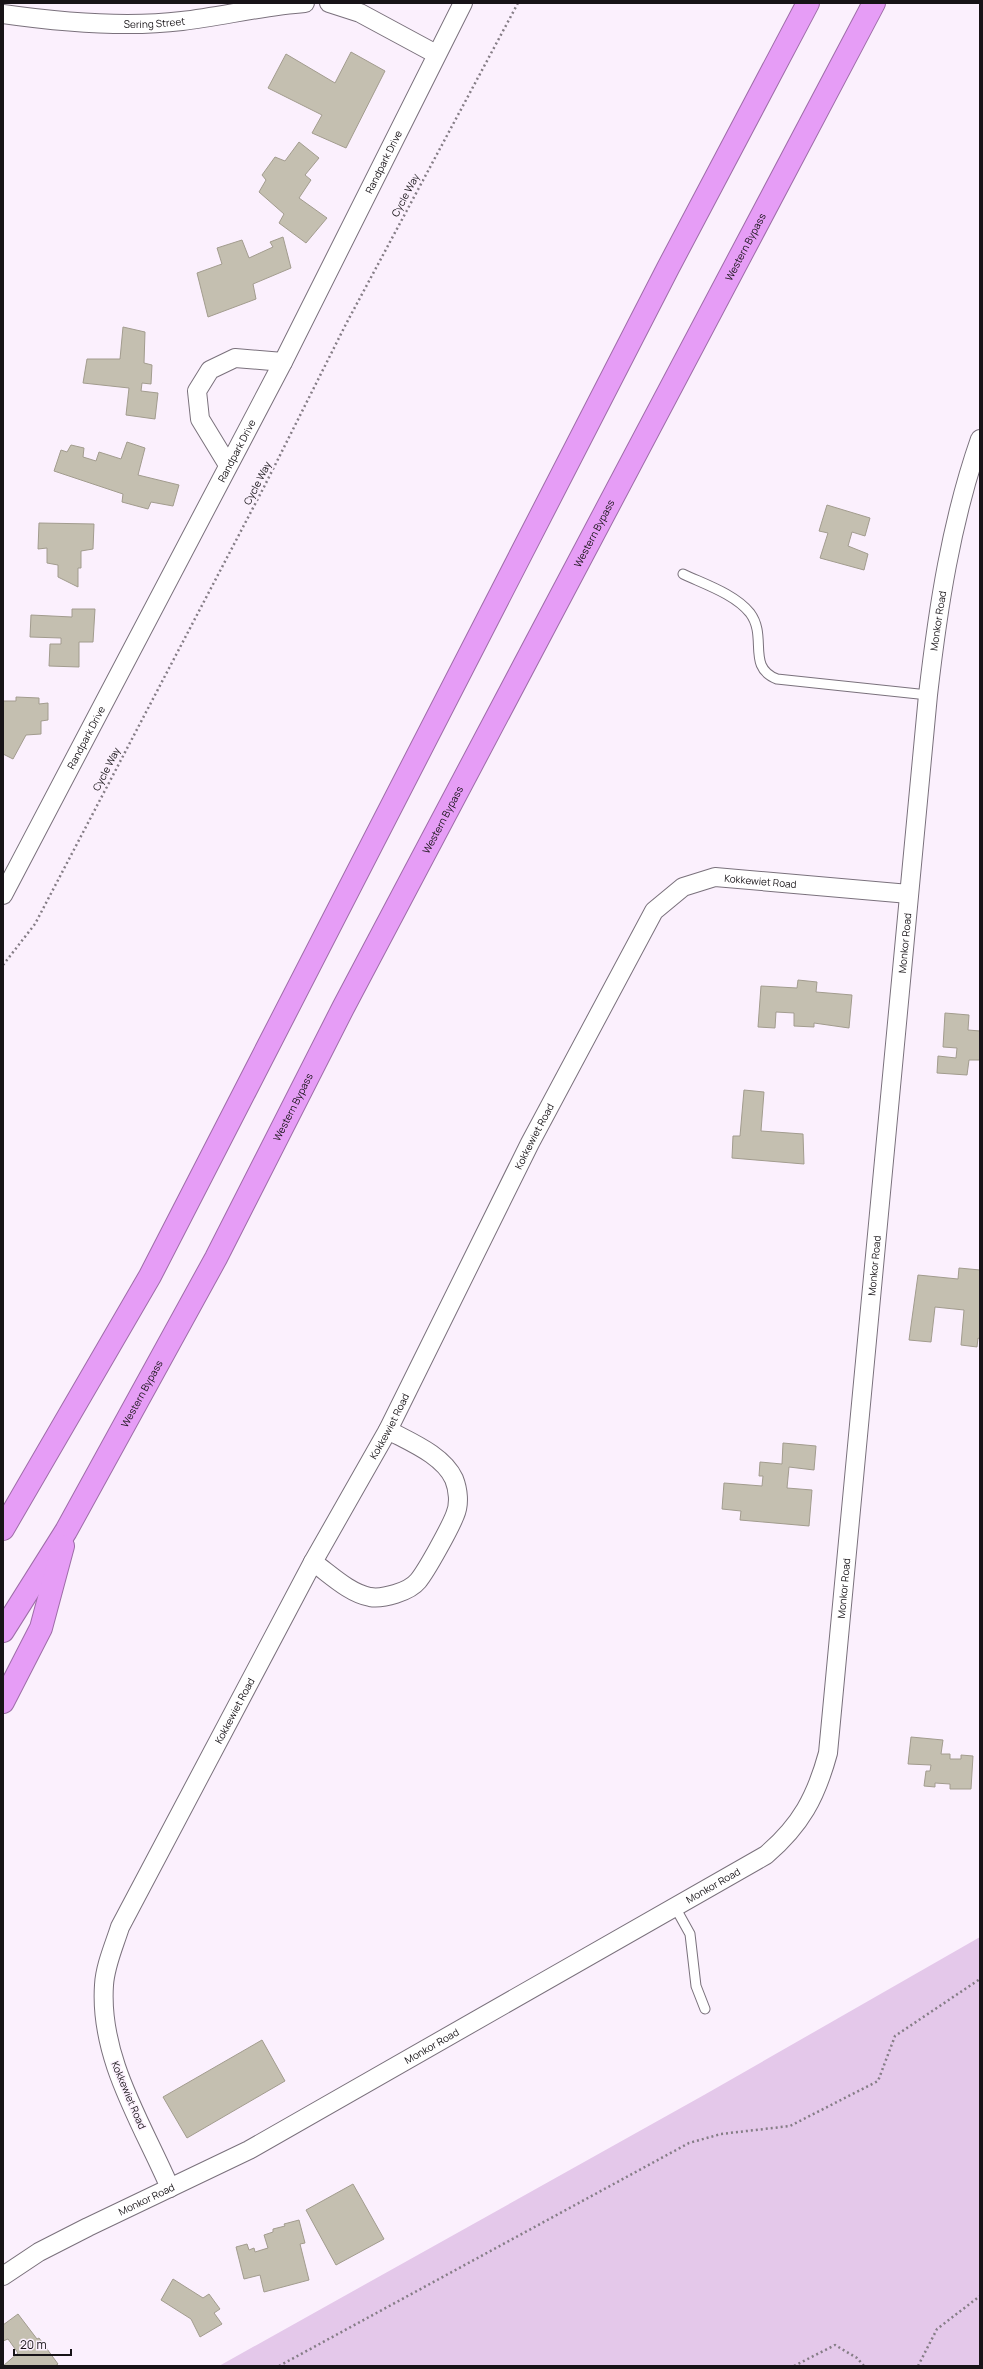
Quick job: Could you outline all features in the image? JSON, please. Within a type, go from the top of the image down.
[{"type":"highway","points":[[3,1529],[150,1276],[664,275],[808,3]]},
{"type":"highway","name":"Western Bypass","points":[[3,1631],[66,1531],[216,1258],[343,1008],[874,3]]},
{"type":"highway","points":[[3,1702],[41,1628],[55,1582],[66,1531]]},
{"type":"street","name":"Sering Street","points":[[3,14],[47,19],[127,23],[181,21],[271,6],[305,3]]},
{"type":"street","points":[[329,3],[367,16],[436,54]]},
{"type":"street","name":"Randpark Drive","points":[[3,895],[283,362],[436,54],[463,3]]},
{"type":"street","points":[[228,465],[200,419],[197,391],[210,370],[235,358],[283,362]]},
{"type":"street","name":"Monkor Road","points":[[3,2276],[38,2252],[249,2150],[766,1855],[788,1835],[814,1796],[828,1753],[928,695],[947,561],[980,439]]},
{"type":"street","name":"Kokkewiet Road","points":[[170,2188],[117,2074],[108,2040],[104,2007],[104,1984],[107,1967],[120,1927],[313,1562],[388,1430],[530,1143],[654,911],[683,887],[715,877],[909,894]]},
{"type":"street","points":[[313,1562],[354,1591],[370,1597],[386,1596],[404,1590],[418,1582],[456,1514],[458,1495],[454,1478],[443,1465],[424,1450],[388,1430]]},
{"type":"lane","points":[[683,574],[722,593],[748,610],[758,628],[761,667],[770,677],[928,695]]},
{"type":"lane","points":[[675,1907],[690,1934],[696,1986],[705,2009]]},
{"type":"path","name":"Cycle Way","points":[[3,965],[35,924],[264,486],[346,324],[518,3]]},
{"type":"path","points":[[279,2366],[689,2143],[722,2134],[790,2126],[878,2081],[895,2036],[980,1979]]},
{"type":"path","points":[[918,2366],[937,2329],[980,2296]]},
{"type":"path","points":[[794,2366],[835,2346],[858,2358],[864,2366]]},
{"type":"shaded area","points":[[980,1937],[980,2366],[219,2366],[704,2095]]},
{"type":"building","points":[[351,52],[385,71],[346,148],[312,133],[322,115],[268,88],[286,54],[335,83]]},
{"type":"building","points":[[299,142],[319,158],[305,175],[311,180],[299,198],[327,218],[306,243],[279,223],[284,214],[259,192],[266,180],[262,175],[275,157],[285,161]]},
{"type":"building","points":[[283,237],[291,268],[253,284],[256,299],[208,317],[197,273],[222,264],[217,248],[242,240],[249,258],[273,247],[270,242]]},
{"type":"building","points":[[123,327],[145,332],[144,363],[152,365],[151,384],[142,383],[141,391],[158,393],[155,419],[126,415],[129,388],[83,383],[87,359],[120,359]]},
{"type":"building","points":[[127,442],[145,448],[138,475],[179,485],[173,506],[151,502],[148,509],[122,502],[123,494],[54,471],[61,450],[67,452],[71,445],[84,448],[83,457],[96,461],[99,452],[121,459]]},
{"type":"building","points":[[827,505],[870,518],[865,536],[852,532],[848,546],[868,554],[864,570],[820,558],[828,533],[819,531]]},
{"type":"building","points":[[39,523],[94,524],[93,549],[81,551],[81,568],[78,568],[78,587],[58,577],[58,565],[47,563],[47,548],[38,549]]},
{"type":"building","points":[[72,609],[95,609],[93,642],[79,642],[79,667],[49,666],[50,644],[61,644],[61,638],[30,637],[31,615],[72,617]]},
{"type":"building","points":[[16,697],[39,698],[39,704],[48,703],[48,720],[41,721],[41,734],[26,735],[13,759],[3,754],[3,701],[16,701]]},
{"type":"building","points":[[798,980],[817,982],[816,992],[852,995],[849,1028],[814,1023],[814,1027],[794,1026],[794,1013],[776,1012],[775,1028],[758,1027],[761,986],[797,988]]},
{"type":"building","points":[[945,1013],[969,1015],[968,1030],[980,1031],[980,1060],[969,1060],[967,1075],[937,1073],[938,1056],[956,1058],[957,1048],[943,1047]]},
{"type":"building","points":[[744,1090],[764,1092],[761,1131],[803,1134],[804,1164],[732,1158],[733,1136],[740,1136]]},
{"type":"building","points":[[959,1268],[980,1270],[980,1339],[978,1338],[977,1347],[961,1345],[964,1310],[935,1307],[931,1342],[909,1340],[918,1275],[958,1279]]},
{"type":"building","points":[[783,1443],[816,1446],[814,1470],[789,1467],[787,1488],[812,1490],[809,1526],[740,1520],[741,1511],[722,1509],[724,1483],[762,1486],[763,1476],[759,1476],[760,1462],[782,1464]]},
{"type":"building","points":[[911,1737],[943,1740],[941,1754],[950,1754],[950,1759],[961,1759],[961,1755],[973,1756],[971,1789],[950,1789],[950,1784],[935,1783],[935,1787],[924,1786],[926,1771],[930,1771],[931,1765],[908,1764]]},
{"type":"building","points":[[262,2040],[285,2081],[187,2138],[163,2097]]},
{"type":"building","points":[[353,2184],[384,2239],[336,2265],[306,2210]]},
{"type":"building","points":[[299,2220],[305,2243],[300,2244],[309,2280],[264,2292],[260,2275],[244,2279],[236,2247],[247,2244],[249,2250],[254,2248],[255,2252],[268,2248],[264,2235],[273,2232],[273,2229],[285,2226],[284,2224]]},
{"type":"building","points":[[173,2279],[203,2298],[209,2294],[220,2309],[214,2313],[222,2324],[200,2337],[191,2319],[161,2300]]},
{"type":"building","points":[[18,2314],[37,2339],[39,2338],[58,2364],[55,2366],[3,2366],[18,2353],[8,2339],[3,2341],[3,2325]]}]
